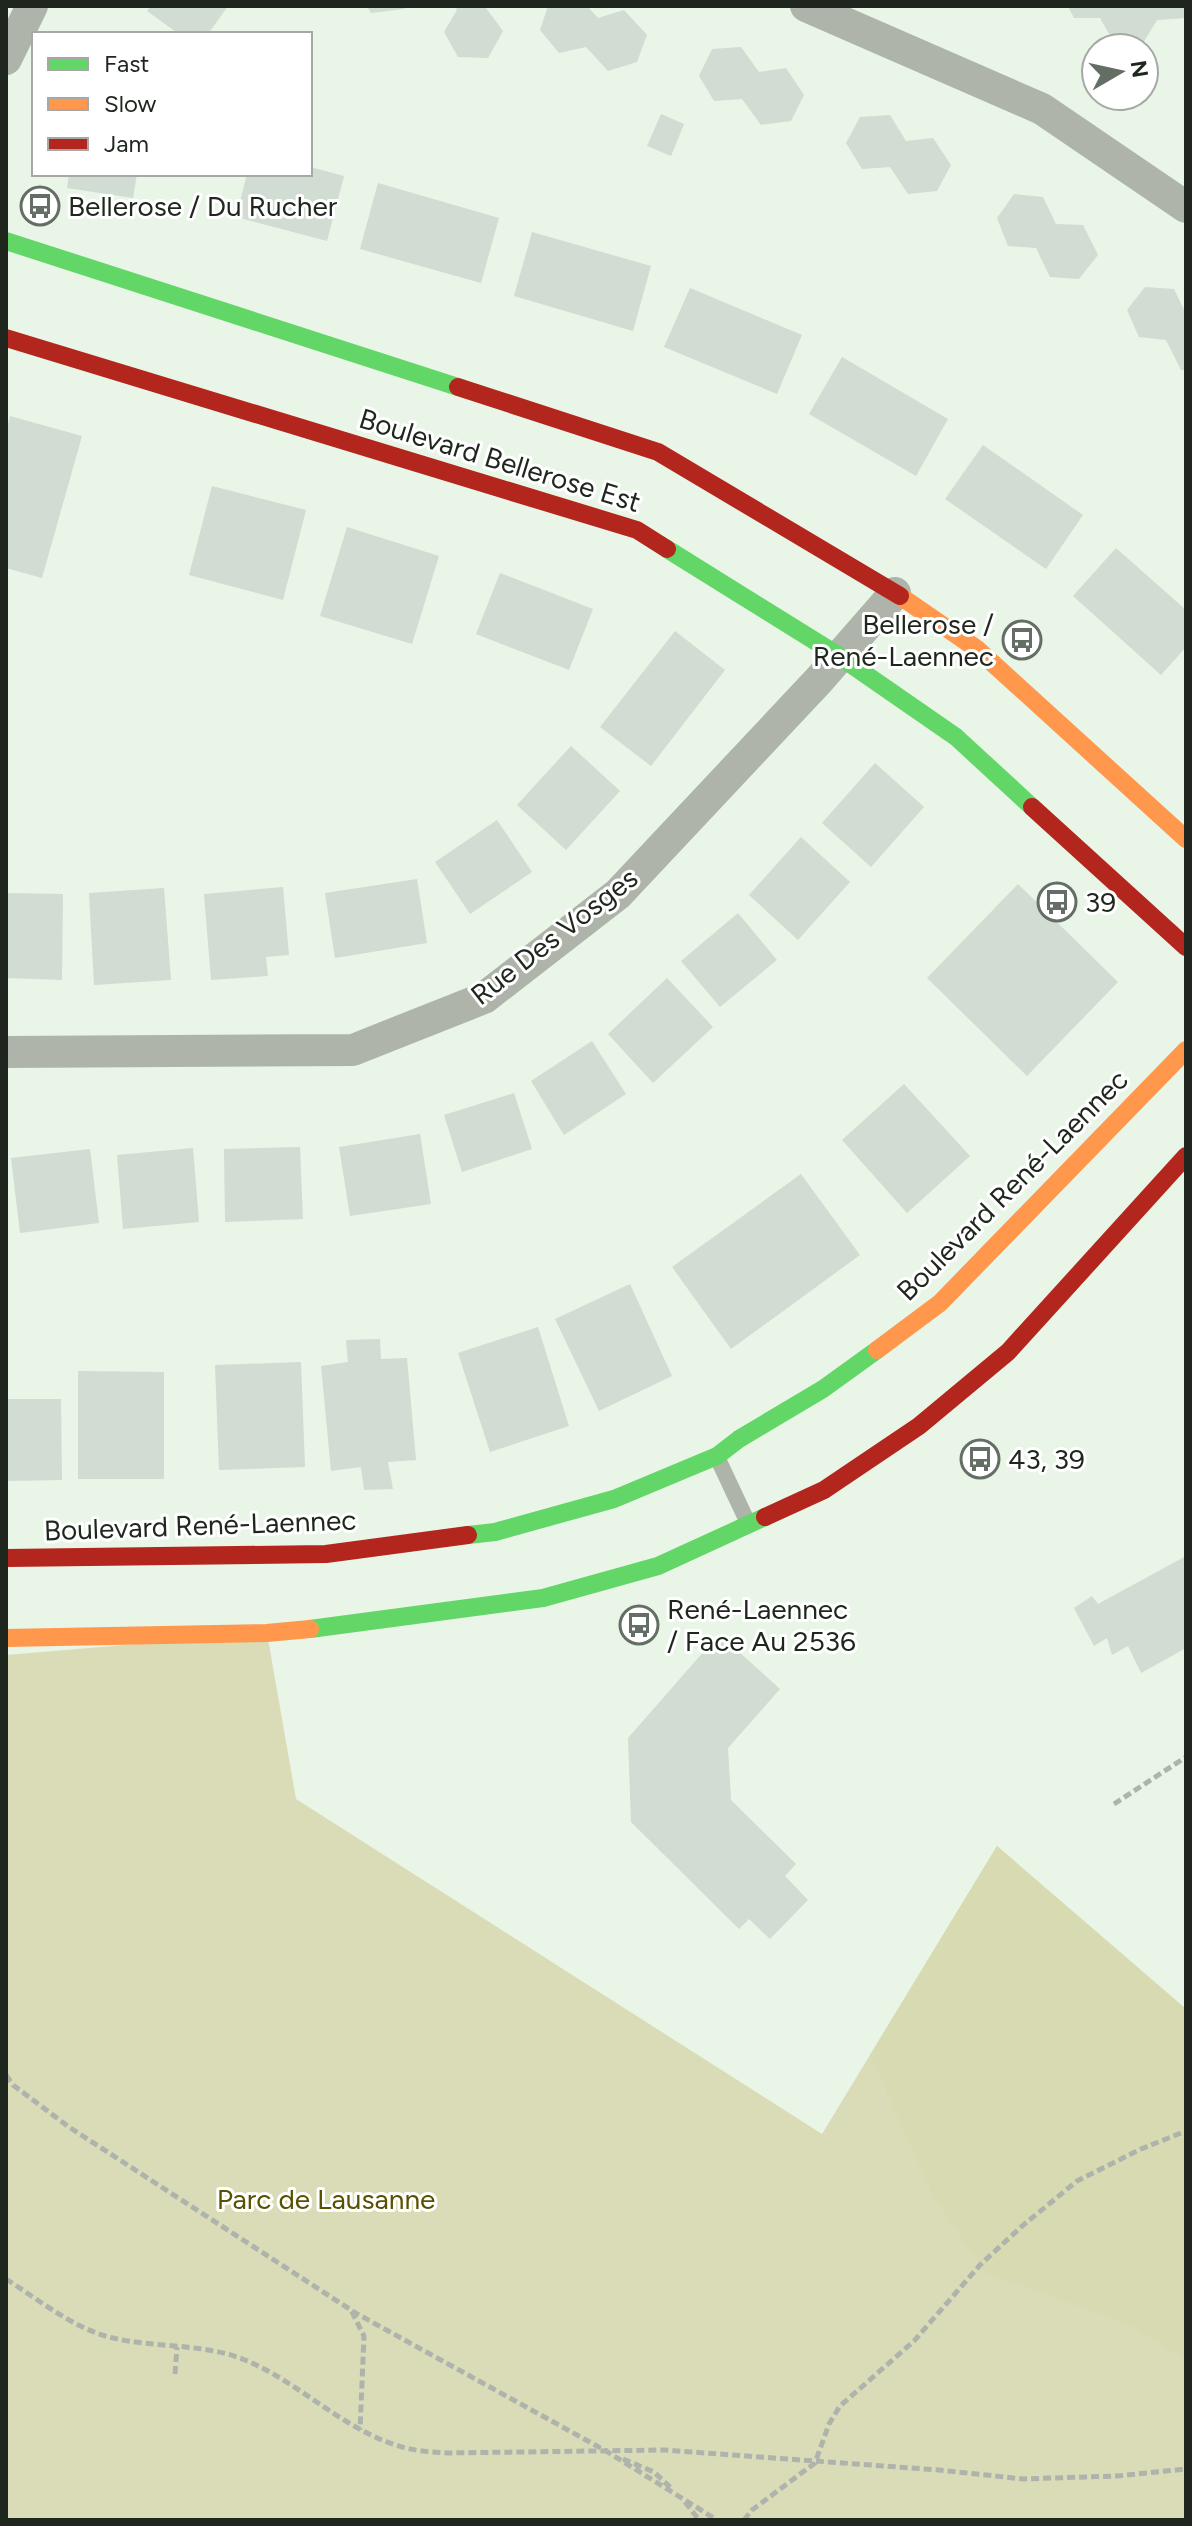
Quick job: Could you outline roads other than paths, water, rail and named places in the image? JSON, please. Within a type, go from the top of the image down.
[{"type":"street","points":[[6,59],[32,6]]},
{"type":"street","points":[[806,6],[1042,109],[1186,207]]},
{"type":"street","name":"Boulevard Bellerose Est","points":[[6,241],[658,452],[895,593],[977,649],[1186,839]]},
{"type":"street","name":"Boulevard Bellerose Est","points":[[6,338],[637,530],[839,656],[956,737],[1186,947]]},
{"type":"street","name":"Rue Des Vosges","points":[[6,1052],[353,1050],[484,998],[618,894],[819,680],[895,593]]},
{"type":"street","name":"Boulevard René-Laennec","points":[[6,1558],[326,1554],[495,1532],[614,1499],[717,1456],[739,1439],[823,1389],[940,1303],[1186,1050]]},
{"type":"street","points":[[6,1638],[267,1633],[361,1624],[543,1598],[658,1566],[824,1490],[919,1426],[1008,1352],[1186,1156]]},
{"type":"lane","points":[[717,1456],[749,1525]]},
{"type":"place","name":"Bellerose / Du Rucher","points":[[40,206]]},
{"type":"place","name":"Bellerose / René-Laennec","points":[[1022,640]]},
{"type":"place","name":"39","points":[[1057,902]]},
{"type":"place","name":"43, 39","points":[[980,1459]]},
{"type":"place","name":"René-Laennec / Face Au 2536","points":[[639,1625]]},
{"type":"park label","name":"Parc de Lausanne","points":[[326,2199]]}]
